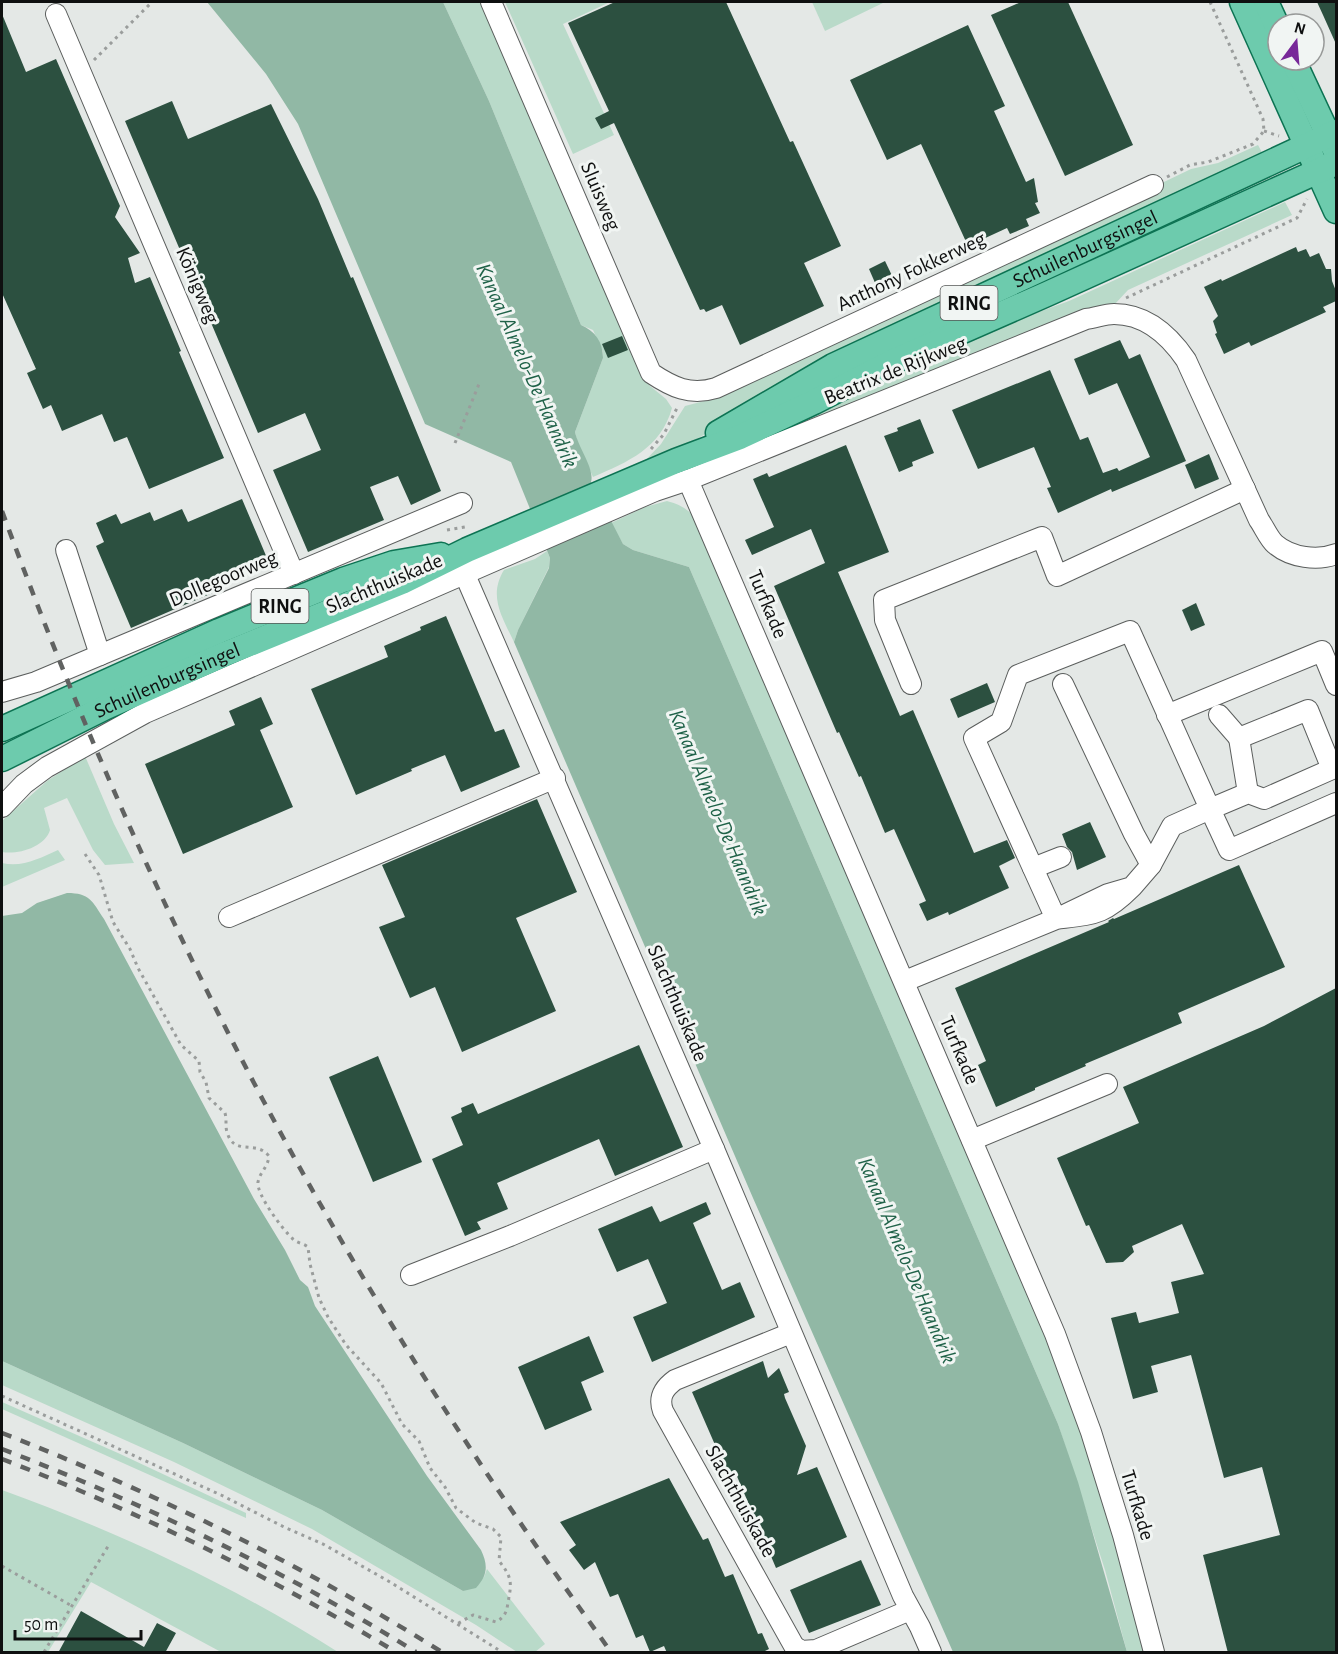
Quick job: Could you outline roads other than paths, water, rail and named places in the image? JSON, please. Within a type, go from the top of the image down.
[{"type":"main road","points":[[1242,2],[1307,146],[1327,167],[1336,211]]},
{"type":"main road","points":[[1299,72],[1334,140]]},
{"type":"main road","name":"RING","points":[[1307,146],[1334,140]]},
{"type":"main road","name":"Schuilenburgsingel","points":[[682,470],[734,423],[833,366],[1307,146]]},
{"type":"main road","name":"Schuilenburgsingel","points":[[2,729],[219,631],[343,580],[466,539],[533,533],[682,470],[740,437],[892,362],[1327,167]]},
{"type":"main road","name":"Schuilenburgsingel","points":[[2,759],[106,706],[225,654],[402,582],[466,539]]},
{"type":"street","name":"Sluisweg","points":[[491,2],[651,373],[671,386],[686,391]]},
{"type":"street","name":"Königweg","points":[[56,14],[294,574]]},
{"type":"street","name":"Anthony Fokkerweg","points":[[686,391],[703,392],[716,388],[1153,185]]},
{"type":"street","name":"Beatrix de Rijkweg","points":[[682,470],[1086,319],[1114,314],[1138,319],[1158,328],[1174,343],[1186,360],[1259,520],[1274,544],[1287,551],[1314,558],[1336,554]]},
{"type":"street","name":"Turfkade","points":[[682,470],[905,981],[1055,1334],[1091,1431],[1123,1535],[1154,1653]]},
{"type":"street","points":[[911,684],[885,620],[884,600],[1041,537],[1057,576],[1245,489]]},
{"type":"street","name":"Dollegoorweg","points":[[2,692],[36,682],[100,656],[462,503]]},
{"type":"street","points":[[465,575],[533,533]]},
{"type":"street","points":[[66,550],[100,656]]},
{"type":"street","name":"Slachthuiskade","points":[[2,807],[24,784],[47,767],[145,713],[465,575],[555,778],[898,1585],[931,1653]]},
{"type":"street","points":[[1056,919],[974,738],[1001,722],[1018,675],[1130,631],[1229,850],[1336,803]]},
{"type":"street","points":[[1167,715],[1322,651],[1336,685]]},
{"type":"street","points":[[1063,684],[1151,865]]},
{"type":"street","points":[[905,981],[1056,919],[1111,900],[1132,887],[1151,865],[1172,826],[1248,793],[1264,800],[1332,769],[1308,710],[1239,738]]},
{"type":"street","points":[[1219,715],[1239,738],[1248,793]]},
{"type":"street","points":[[229,917],[555,778]]},
{"type":"street","points":[[1033,868],[1061,857]]},
{"type":"street","points":[[972,1140],[1107,1084]]},
{"type":"street","points":[[411,1275],[510,1236],[714,1149]]},
{"type":"street","name":"Slachthuiskade","points":[[791,1333],[675,1380],[667,1386],[663,1393],[660,1402],[663,1411],[794,1646],[801,1651],[816,1650],[910,1610]]},
{"type":"water","name":"Kanaal Almelo-De Haandrik","points":[[207,2],[443,2],[489,101],[581,325],[594,334],[602,347],[603,358],[575,432],[591,471],[591,482],[623,544],[633,550],[689,567],[1058,1424],[1078,1482],[1127,1652],[953,1652],[753,1198],[514,642],[549,568],[550,558],[511,462],[425,424],[298,124],[266,74]]},
{"type":"water","points":[[67,893],[86,896],[104,919],[254,1199],[300,1280],[308,1287],[315,1306],[427,1476],[481,1550],[486,1570],[476,1588],[463,1591],[322,1510],[183,1443],[2,1361],[2,916],[22,913],[37,903]]},
{"type":"railway","points":[[2,511],[86,725],[131,830],[180,935],[284,1139],[341,1240],[425,1378],[503,1497],[611,1652]]},
{"type":"railway","points":[[2,1433],[116,1480],[227,1532],[336,1590],[442,1652]]},
{"type":"railway","points":[[2,1449],[109,1493],[213,1541],[316,1594],[416,1652]]},
{"type":"railway","points":[[2,1459],[104,1501],[204,1547],[349,1624],[396,1652]]}]
